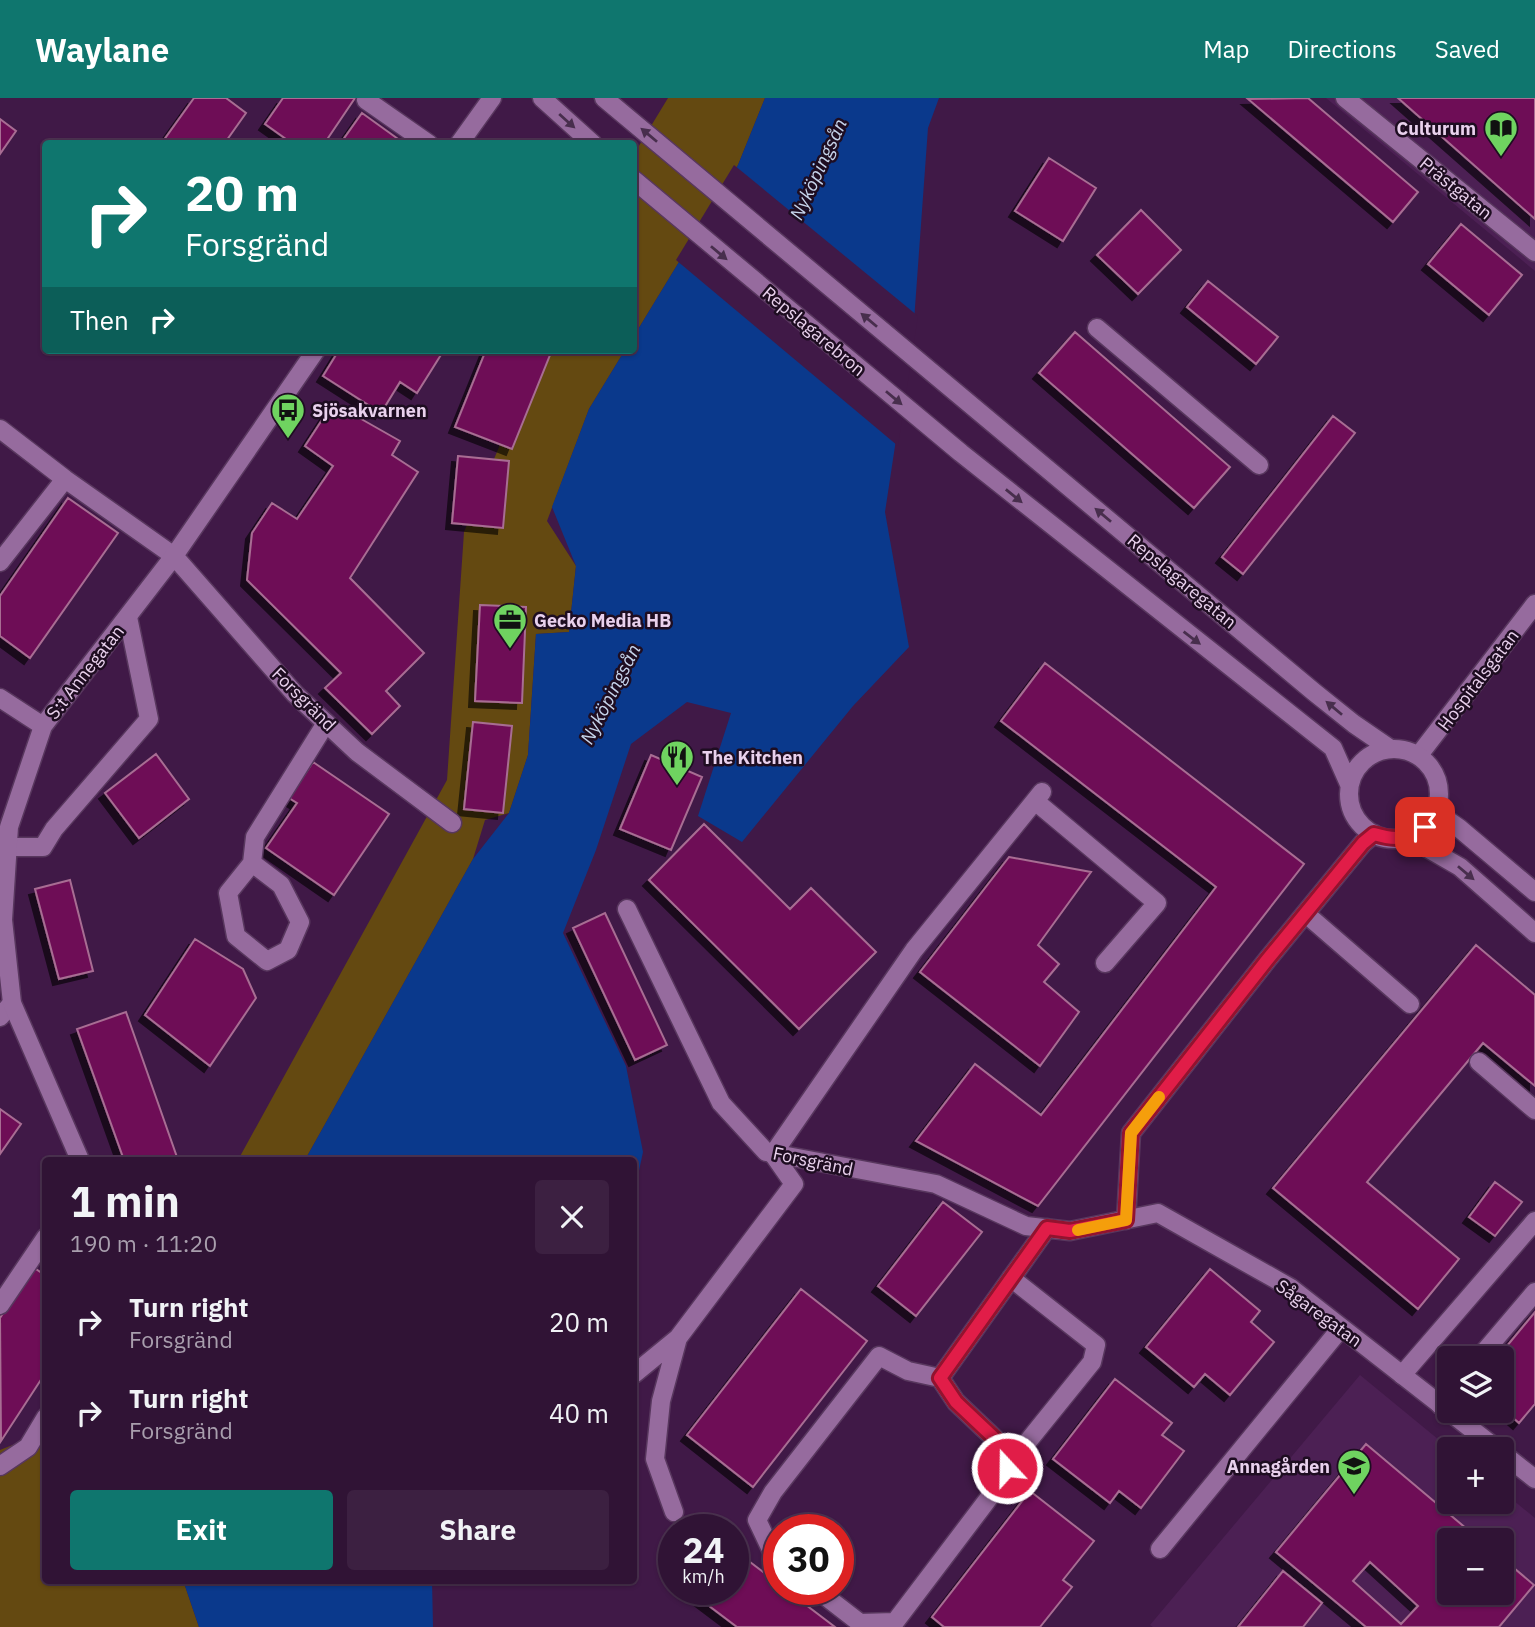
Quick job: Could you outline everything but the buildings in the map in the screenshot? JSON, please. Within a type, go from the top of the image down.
[{"type":"street","points":[[462,140],[492,98]]},
{"type":"street","points":[[542,98],[589,140]]},
{"type":"street","name":"Repslagaregatan","points":[[604,98],[1334,708],[1389,748]]},
{"type":"street","name":"Prästgatan","points":[[1345,98],[1535,252]]},
{"type":"street","points":[[366,100],[423,140]]},
{"type":"street","name":"Repslagarebron","points":[[637,183],[961,453]]},
{"type":"street","points":[[1097,328],[1259,465]]},
{"type":"street","name":"S:t Annegatan","points":[[79,1157],[6,1010],[3,920],[9,827],[43,726],[174,556],[313,354]]},
{"type":"street","name":"Forsgränd","points":[[0,429],[174,556],[295,694],[358,751],[452,823]]},
{"type":"street","name":"Repslagaregatan","points":[[961,453],[1177,627],[1333,748],[1349,784]]},
{"type":"street","points":[[0,562],[65,479]]},
{"type":"street","name":"Hospitalsgatan","points":[[1419,755],[1535,604]]},
{"type":"street","points":[[7,847],[43,847],[54,829],[149,719],[128,617]]},
{"type":"street","points":[[0,698],[43,726]]},
{"type":"street","points":[[251,863],[281,884],[300,922],[288,950],[267,961],[236,936],[228,893],[251,863],[255,837],[326,723]]},
{"type":"street","points":[[1389,748],[1405,749],[1419,755],[1431,766],[1438,780],[1440,796],[1436,811],[1425,827],[1408,837],[1390,839],[1361,826],[1349,799],[1349,784],[1357,767],[1371,754],[1389,748]]},
{"type":"street","points":[[637,1372],[678,1338],[794,1184],[773,1154],[914,950],[1038,797],[1157,903],[1105,963]]},
{"type":"street","points":[[1436,811],[1535,892]]},
{"type":"street","points":[[1126,1220],[1131,1133],[1363,843],[1374,834]]},
{"type":"street","points":[[1408,837],[1460,867],[1535,933]]},
{"type":"street","name":"Forsgränd","points":[[627,909],[721,1103],[766,1152],[936,1184],[1026,1226],[1070,1231],[1126,1220]]},
{"type":"street","points":[[1306,914],[1410,1004]]},
{"type":"street","points":[[1479,1062],[1535,1110]]},
{"type":"street","name":"Sågaregatan","points":[[1126,1220],[1158,1213],[1291,1289],[1402,1375],[1437,1395]]},
{"type":"street","points":[[1402,1375],[1535,1221]]},
{"type":"street","points":[[940,1378],[1047,1228]]},
{"type":"street","points":[[0,1305],[42,1243]]},
{"type":"street","points":[[1007,1468],[1092,1362],[1096,1345],[1011,1278]]},
{"type":"street","points":[[1489,1346],[1535,1292]]},
{"type":"street","points":[[1160,1549],[1341,1328]]},
{"type":"street","points":[[674,1512],[655,1459],[661,1401],[678,1338]]},
{"type":"street","points":[[763,1533],[757,1520],[773,1492],[879,1356],[908,1371],[940,1378],[956,1402],[1011,1454],[1001,1482],[895,1622],[860,1623],[837,1605]]},
{"type":"street","name":"Sågaregatan","points":[[1469,1423],[1484,1437]]},
{"type":"street","points":[[0,1465],[28,1447],[42,1424]]},
{"type":"street","points":[[1514,1462],[1535,1479]]},
{"type":"shaded area","points":[[668,98],[765,98],[738,165],[637,331],[637,149]]},
{"type":"shaded area","points":[[1326,98],[1535,98],[1535,271]]},
{"type":"shaded area","points":[[537,354],[623,354],[589,409],[547,521],[576,566],[569,632],[536,634],[528,755],[509,813],[485,820],[473,859],[307,1157],[240,1157],[447,780],[464,532]]},
{"type":"shaded area","name":"Annagården","points":[[1360,1375],[1437,1438],[1437,1514],[1514,1514],[1514,1501],[1535,1518],[1535,1627],[1150,1625]]},
{"type":"shaded area","points":[[42,1433],[42,1584],[184,1584],[199,1627],[0,1627],[0,1450]]},
{"type":"water","name":"Nyköpingsån","points":[[765,98],[939,98],[928,128],[914,321],[885,512],[909,647],[853,706],[742,842],[698,816],[731,713],[687,702],[631,744],[596,850],[563,933],[626,1066],[643,1152],[637,1180],[637,1157],[307,1157],[473,859],[509,813],[528,755],[536,634],[569,632],[576,566],[552,507],[589,409],[623,354],[637,354],[637,331],[738,165]]},
{"type":"water","points":[[184,1584],[432,1584],[433,1627],[199,1627]]},
{"type":"pier","points":[[734,165],[918,316],[898,446],[676,260]]},
{"type":"slow traffic","points":[[1078,1230],[1126,1220],[1131,1133],[1159,1097]]},
{"type":"place","name":"Culturum","points":[[1501,158]]},
{"type":"place","name":"Sjösakvarnen","points":[[288,440]]},
{"type":"place","name":"Gecko Media HB","points":[[510,650]]},
{"type":"place","name":"The Kitchen","points":[[677,787]]},
{"type":"place","name":"Annagården","points":[[1354,1496]]},
{"type":"route","points":[[1007,1468],[1011,1454],[956,1402],[940,1378],[1047,1228],[1070,1231],[1126,1220],[1131,1133],[1363,843],[1374,834],[1390,839],[1408,837],[1425,827]]}]
